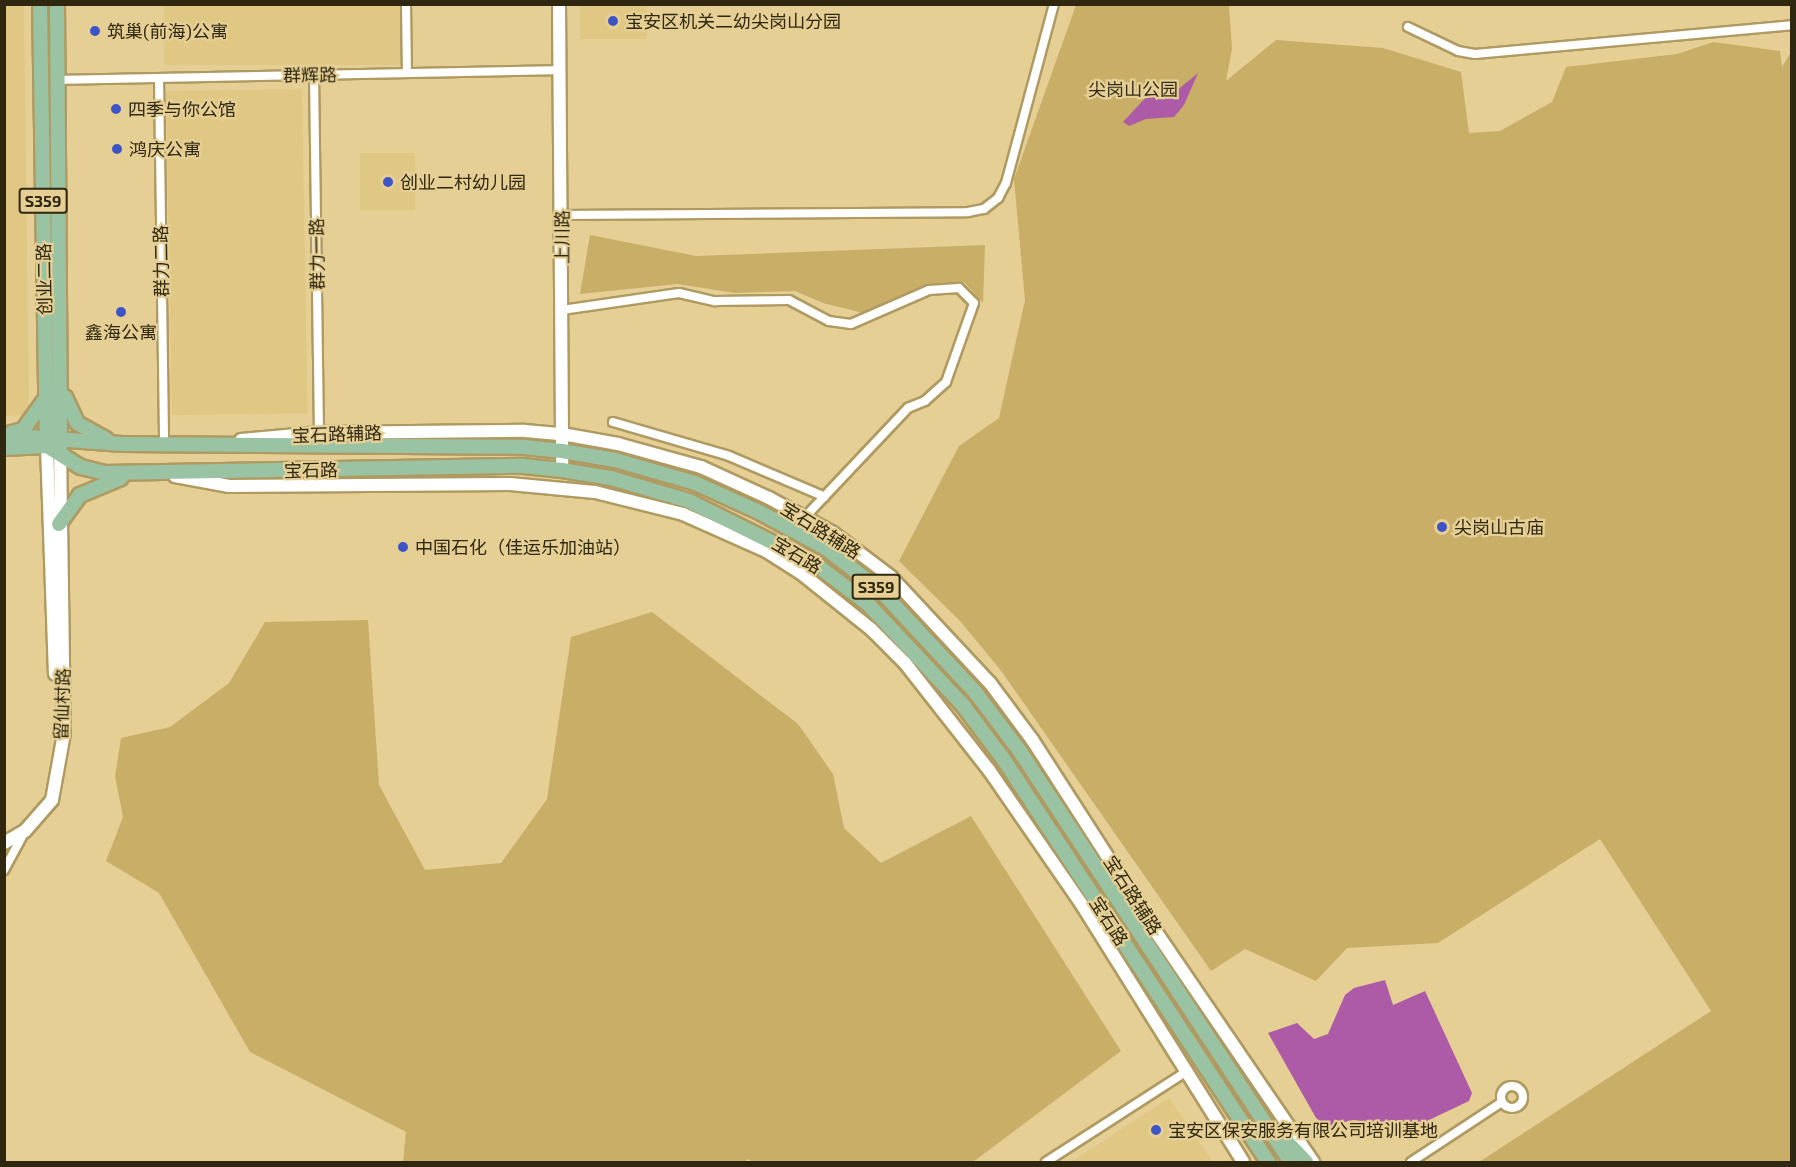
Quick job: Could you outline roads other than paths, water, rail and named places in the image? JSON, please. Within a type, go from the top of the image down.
[{"type":"main road","name":"创业二路","points":[[40,4],[46,399],[52,441]]},
{"type":"main road","name":"创业二路","points":[[52,441],[62,389],[57,4]]},
{"type":"main road","name":"上川路","points":[[559,4],[562,470]]},
{"type":"main road","name":"创业二路","points":[[62,389],[77,423],[97,436],[122,444]]},
{"type":"main road","points":[[4,435],[23,430],[46,399]]},
{"type":"main road","name":"宝石路辅路","points":[[170,445],[319,433],[525,431],[562,434],[618,444],[701,468],[805,517],[891,577],[990,683],[1033,741],[1152,926],[1313,1162]]},
{"type":"main road","points":[[4,435],[52,441]]},
{"type":"main road","points":[[4,448],[52,441]]},
{"type":"main road","name":"宝石路","points":[[52,441],[170,445],[524,447],[562,451],[615,460],[695,483],[761,513],[824,547],[880,590],[976,693],[1019,750],[1292,1162]]},
{"type":"main road","name":"宝石路","points":[[52,441],[60,455],[89,470],[140,475],[523,466],[562,470],[611,478],[689,501],[814,563],[868,604],[962,704],[1004,760],[1268,1162]]},
{"type":"main road","name":"留仙村路","points":[[52,441],[59,753]]},
{"type":"main road","name":"留仙村路","points":[[59,753],[64,733],[59,524],[60,455]]},
{"type":"main road","points":[[59,524],[80,495],[107,482],[140,475]]},
{"type":"main road","points":[[171,475],[229,486],[553,486],[638,500],[683,514],[766,551],[864,622],[926,688],[1041,843],[1184,1073],[1243,1162]]},
{"type":"main road","points":[[4,843],[25,831],[52,800],[59,753]]},
{"type":"main road","points":[[1262,1117],[1306,1162]]},
{"type":"street","points":[[406,4],[407,73]]},
{"type":"street","points":[[561,215],[976,212],[992,204],[1003,191],[1054,4]]},
{"type":"street","points":[[1408,27],[1458,51],[1475,54],[1791,25]]},
{"type":"street","name":"群辉路","points":[[58,80],[561,70]]},
{"type":"street","name":"群力一路","points":[[314,75],[319,433]]},
{"type":"street","name":"群力二路","points":[[159,78],[170,445]]},
{"type":"street","points":[[562,310],[679,293],[716,301],[789,300],[830,321],[851,324],[929,290],[959,288],[974,303],[946,382],[933,396],[908,408],[805,517]]},
{"type":"street","points":[[613,422],[729,456],[825,497]]},
{"type":"street","points":[[4,870],[25,831]]},
{"type":"street","points":[[1046,1162],[1184,1073]]},
{"type":"street","points":[[1411,1162],[1502,1102]]},
{"type":"place","name":"宝安区机关二幼尖岗山分园","points":[[613,21]]},
{"type":"place","name":"筑巢(前海)公寓","points":[[95,31]]},
{"type":"place","name":"四季与你公馆","points":[[116,109]]},
{"type":"place","name":"鸿庆公寓","points":[[117,149]]},
{"type":"place","name":"创业二村幼儿园","points":[[388,182]]},
{"type":"place","name":"鑫海公寓","points":[[121,312]]},
{"type":"place","name":"尖岗山古庙","points":[[1442,527]]},
{"type":"place","name":"中国石化（佳运乐加油站）","points":[[403,547]]},
{"type":"place","name":"宝安区保安服务有限公司培训基地","points":[[1156,1130]]},
{"type":"park label","name":"尖岗山公园","points":[[1133,89]]}]
